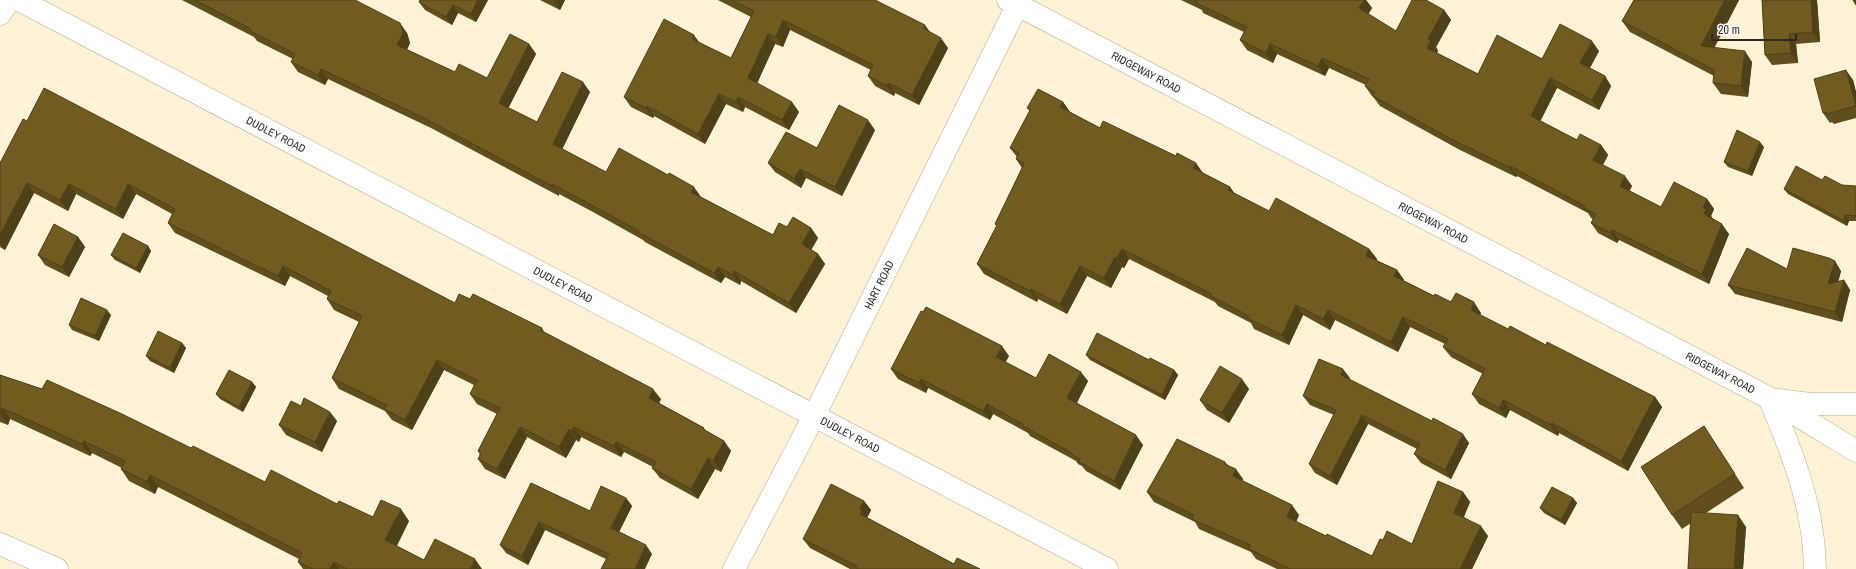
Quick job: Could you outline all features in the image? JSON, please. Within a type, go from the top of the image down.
[{"type":"street","points":[[0,14],[9,0]]},
{"type":"street","name":"DUDLEY ROAD","points":[[18,0],[1107,569]]},
{"type":"street","name":"HART ROAD","points":[[734,569],[814,416],[1016,2]]},
{"type":"street","name":"RIDGEWAY ROAD","points":[[1016,2],[1768,398],[1856,451]]},
{"type":"street","points":[[1768,398],[1810,404],[1856,404]]},
{"type":"street","points":[[1768,398],[1791,449],[1801,479],[1811,516],[1815,550],[1815,569]]},
{"type":"street","points":[[0,544],[57,569]]},
{"type":"building","points":[[195,0],[355,0],[400,23],[403,33],[397,45],[455,72],[459,64],[487,78],[510,34],[529,44],[499,103],[537,122],[562,72],[583,82],[553,144],[606,172],[619,148],[668,175],[669,173],[671,174],[694,187],[691,192],[773,235],[779,223],[787,227],[793,217],[811,228],[802,244],[818,254],[789,303],[734,271],[733,275],[718,267],[714,273],[586,202],[552,184],[552,186],[424,118],[321,69],[318,75],[291,62],[295,54]]},
{"type":"building","points":[[420,0],[478,0],[471,14],[453,5],[446,17],[419,2]]},
{"type":"building","points":[[731,0],[875,0],[925,25],[923,28],[941,38],[912,95],[888,83],[887,86],[868,76],[873,65],[783,20],[776,37],[768,34],[748,78],[792,102],[782,120],[738,97],[736,102],[719,94],[698,134],[647,106],[646,108],[624,97],[664,19],[694,35],[692,39],[731,58],[754,11]]},
{"type":"building","points":[[1194,0],[1364,0],[1359,8],[1396,31],[1412,0],[1426,0],[1444,10],[1428,39],[1431,41],[1427,48],[1478,74],[1497,35],[1542,59],[1560,24],[1592,41],[1580,63],[1605,76],[1592,100],[1550,78],[1531,116],[1577,140],[1580,134],[1601,145],[1593,160],[1625,176],[1620,186],[1661,207],[1674,182],[1707,199],[1703,208],[1706,209],[1704,214],[1722,224],[1702,274],[1612,230],[1611,233],[1591,223],[1596,214],[1584,208],[1585,206],[1510,166],[1509,167],[1453,140],[1373,96],[1375,92],[1365,86],[1369,79],[1322,58],[1318,66],[1270,44],[1266,53],[1240,40],[1247,27],[1196,3],[1197,2]]},
{"type":"building","points":[[1634,0],[1725,0],[1701,46],[1745,51],[1741,86],[1713,83],[1714,70],[1622,21]]},
{"type":"building","points":[[1762,0],[1811,0],[1813,32],[1789,34],[1791,53],[1765,55]]},
{"type":"building","points":[[1846,70],[1856,106],[1827,114],[1826,112],[1823,113],[1814,79]]},
{"type":"building","points":[[44,88],[455,303],[459,294],[470,299],[473,294],[542,328],[540,330],[653,389],[649,398],[704,428],[703,429],[724,441],[713,461],[708,458],[691,489],[652,468],[656,462],[616,442],[614,446],[574,427],[572,431],[569,429],[559,447],[520,427],[497,469],[478,459],[481,453],[478,451],[500,408],[470,394],[477,380],[437,360],[405,420],[384,409],[387,405],[332,378],[362,316],[327,299],[331,291],[283,266],[278,276],[168,223],[175,209],[128,184],[116,209],[69,184],[60,200],[27,183],[0,235],[0,163],[23,119],[27,121]]},
{"type":"building","points":[[1038,89],[1063,102],[1060,107],[1100,128],[1103,121],[1176,156],[1177,153],[1196,163],[1193,168],[1230,187],[1228,190],[1269,211],[1276,198],[1369,249],[1366,256],[1397,270],[1394,276],[1434,296],[1435,294],[1451,302],[1456,293],[1474,302],[1471,310],[1508,329],[1510,326],[1546,345],[1547,342],[1655,397],[1621,461],[1552,423],[1551,425],[1503,400],[1499,408],[1472,394],[1485,369],[1443,347],[1448,339],[1403,317],[1391,342],[1328,310],[1323,319],[1296,305],[1282,335],[1247,318],[1249,316],[1211,296],[1212,294],[1122,249],[1117,258],[1115,257],[1104,278],[1080,266],[1060,304],[1031,289],[1030,291],[977,264],[997,225],[995,224],[1024,164],[1016,159],[1019,153],[1010,148],[1030,110],[1027,108]]},
{"type":"building","points":[[839,105],[868,120],[835,187],[800,169],[794,178],[768,163],[786,132],[817,148]]},
{"type":"building","points":[[1737,130],[1760,142],[1748,171],[1724,162]]},
{"type":"building","points":[[1796,166],[1822,180],[1825,176],[1842,185],[1856,186],[1856,216],[1845,215],[1844,221],[1784,189]]},
{"type":"building","points":[[54,224],[78,237],[62,267],[38,255]]},
{"type":"building","points":[[123,233],[148,246],[136,268],[111,255]]},
{"type":"building","points":[[1747,248],[1787,269],[1793,248],[1835,261],[1828,284],[1844,280],[1835,312],[1728,285]]},
{"type":"building","points":[[81,298],[107,310],[95,336],[69,325]]},
{"type":"building","points":[[926,307],[1002,346],[996,357],[1036,378],[1049,354],[1081,372],[1067,398],[1136,435],[1114,481],[1079,462],[1080,459],[1071,454],[1072,453],[987,404],[983,411],[921,379],[919,383],[891,369],[921,311],[923,312]]},
{"type":"building","points":[[158,331],[182,343],[170,368],[146,356]]},
{"type":"building","points":[[1097,333],[1149,360],[1150,358],[1174,370],[1162,395],[1086,355]]},
{"type":"building","points":[[1319,359],[1343,369],[1341,375],[1432,421],[1433,418],[1463,434],[1445,470],[1414,454],[1420,444],[1362,415],[1330,476],[1309,464],[1336,410],[1303,396]]},
{"type":"building","points":[[1220,366],[1242,379],[1222,413],[1200,400]]},
{"type":"building","points":[[229,370],[252,382],[239,407],[216,394]]},
{"type":"building","points":[[0,375],[42,389],[47,380],[122,414],[191,448],[193,446],[265,482],[271,470],[337,504],[339,501],[373,517],[381,500],[401,509],[385,540],[424,560],[435,539],[475,559],[470,569],[347,569],[334,562],[330,569],[313,569],[298,562],[302,553],[150,475],[147,482],[121,469],[125,461],[84,441],[82,444],[2,408],[0,413]]},
{"type":"building","points":[[304,398],[330,412],[315,442],[279,425],[291,401],[301,406]]},
{"type":"building","points":[[1704,426],[1735,474],[1672,515],[1641,467]]},
{"type":"building","points":[[1177,439],[1225,462],[1224,464],[1236,469],[1233,476],[1292,505],[1287,517],[1326,536],[1327,534],[1372,556],[1380,539],[1383,540],[1387,531],[1412,544],[1438,481],[1463,492],[1454,513],[1481,526],[1460,569],[1290,569],[1249,549],[1250,545],[1192,519],[1194,515],[1147,492]]},
{"type":"building","points":[[531,483],[590,511],[601,486],[626,498],[611,528],[646,545],[635,569],[601,569],[609,554],[539,522],[522,556],[500,545]]},
{"type":"building","points":[[831,484],[864,501],[860,509],[862,510],[860,514],[954,564],[957,558],[980,569],[858,569],[856,568],[857,566],[803,539]]},
{"type":"building","points":[[1552,487],[1573,498],[1561,520],[1540,508]]},
{"type":"building","points":[[1691,512],[1738,515],[1734,569],[1688,569]]}]
